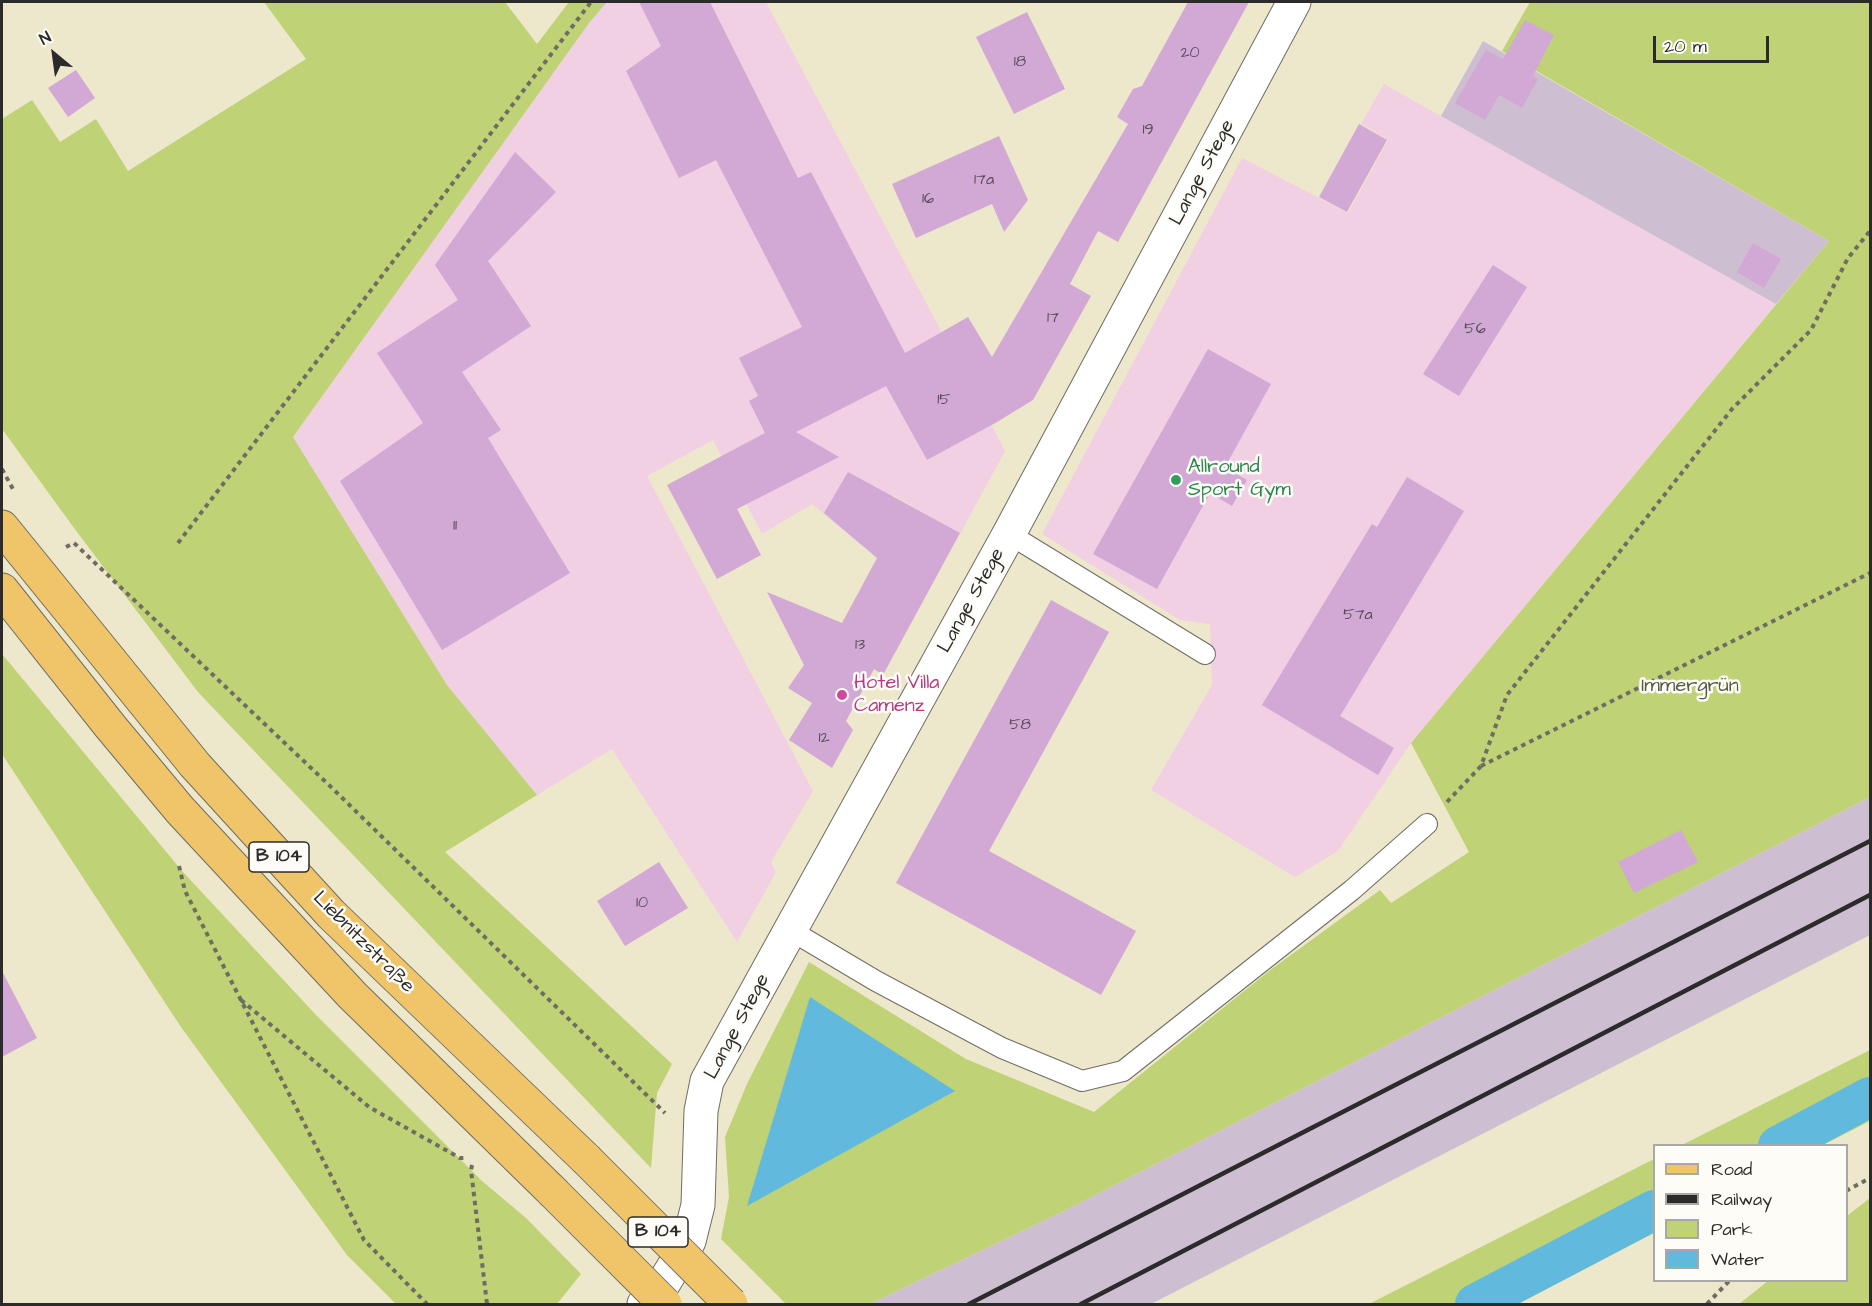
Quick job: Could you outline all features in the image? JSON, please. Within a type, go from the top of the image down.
[{"type":"main road","name":"Liebnitzstraße","points":[[2,527],[195,765],[331,914],[586,1159],[730,1305]]},
{"type":"main road","name":"Liebnitzstraße","points":[[2,591],[180,810],[352,995],[665,1305]]},
{"type":"street","name":"Lange Stege","points":[[644,1305],[662,1286],[688,1241],[698,1205],[701,1111],[707,1081],[1009,534],[1294,2]]},
{"type":"lane","points":[[1009,534],[1205,654]]},
{"type":"lane","points":[[790,930],[876,981],[1002,1048],[1082,1081],[1123,1071],[1352,890],[1427,824]]},
{"type":"path","points":[[178,543],[591,2]]},
{"type":"path","points":[[1481,766],[1507,695],[1732,409],[1811,330],[1848,258],[1870,231]]},
{"type":"path","points":[[57,551],[74,543],[330,786],[665,1114]]},
{"type":"path","points":[[1427,824],[1481,766],[1870,573]]},
{"type":"path","points":[[178,858],[185,891],[238,998],[364,1239],[427,1305]]},
{"type":"path","points":[[238,998],[369,1107],[460,1158],[474,1157]]},
{"type":"path","points":[[471,1170],[487,1305]]},
{"type":"path","points":[[1848,1190],[1870,1178]]},
{"type":"path","points":[[1707,1305],[1729,1282]]},
{"type":"shaded area","points":[[607,2],[766,2],[1005,451],[960,534],[893,495],[862,546],[812,504],[762,534],[713,440],[647,476],[813,791],[771,862],[776,872],[737,942],[612,749],[537,795],[447,685],[293,437],[589,23]]},
{"type":"shaded area","points":[[1483,41],[1829,241],[1776,304],[1441,116]]},
{"type":"shaded area","points":[[1384,84],[1776,304],[1411,743],[1338,851],[1295,877],[1151,790],[1212,685],[1210,624],[1180,620],[1042,534],[1242,158],[1348,213],[1388,140],[1361,124]]},
{"type":"shaded area","points":[[1870,797],[1870,935],[1151,1304],[870,1304],[1068,1209]]},
{"type":"green space","points":[[264,2],[505,2],[537,44],[569,2],[607,2],[589,23],[293,437],[447,685],[537,795],[445,852],[672,1064],[657,1093],[651,1168],[198,692],[2,429],[2,119],[32,100],[60,142],[96,119],[128,171],[306,59]]},
{"type":"green space","name":"Immergrün","points":[[1530,2],[1870,2],[1870,797],[1068,1209],[870,1304],[786,1304],[721,1239],[729,1197],[725,1137],[747,1084],[809,962],[966,1059],[1094,1112],[1269,971],[1380,890],[1391,903],[1469,852],[1411,743],[1829,241],[1502,51]]},
{"type":"green space","points":[[2,654],[183,872],[316,1015],[482,1181],[526,1218],[581,1274],[557,1304],[396,1304],[347,1255],[181,1027],[2,754]]},
{"type":"green space","points":[[1870,1050],[1870,1121],[1825,1144],[1684,1144]]},
{"type":"green space","points":[[1653,1160],[1653,1234],[1518,1304],[1369,1304]]},
{"type":"green space","points":[[1870,1198],[1870,1304],[1739,1304],[1767,1282],[1848,1282],[1848,1215]]},
{"type":"water","points":[[810,997],[955,1091],[747,1206]]},
{"type":"building","points":[[639,2],[710,2],[798,178],[811,172],[905,353],[968,317],[992,357],[1128,124],[1117,117],[1133,89],[1142,86],[1188,2],[1249,2],[1118,242],[1098,231],[1070,284],[1091,296],[1033,400],[927,460],[886,386],[796,432],[839,457],[737,509],[761,555],[717,579],[667,485],[765,433],[749,401],[758,396],[739,358],[802,327],[716,160],[679,178],[626,71],[661,46]]},
{"type":"building","points":[[1027,12],[1065,89],[1014,114],[976,37]]},
{"type":"building","points":[[1525,20],[1554,35],[1533,76],[1538,79],[1522,108],[1499,95],[1485,120],[1455,103],[1486,50],[1503,59]]},
{"type":"building","points":[[76,70],[95,98],[68,117],[48,88]]},
{"type":"building","points":[[1359,124],[1387,140],[1347,212],[1319,197]]},
{"type":"building","points":[[999,136],[1028,200],[1004,232],[992,204],[916,238],[892,184]]},
{"type":"building","points":[[515,152],[556,192],[488,261],[531,326],[462,372],[501,430],[488,438],[570,573],[442,650],[340,481],[423,423],[377,353],[458,300],[435,265]]},
{"type":"building","points":[[1753,243],[1781,259],[1764,288],[1737,272]]},
{"type":"building","points":[[1493,265],[1527,287],[1459,396],[1423,374]]},
{"type":"building","name":"Allround Sport Gym","points":[[1208,349],[1271,384],[1225,467],[1247,480],[1232,506],[1210,493],[1157,589],[1093,554]]},
{"type":"building","points":[[848,472],[960,533],[883,675],[874,669],[846,721],[853,730],[832,768],[789,740],[812,703],[788,688],[804,665],[767,592],[842,623],[877,558],[824,513]]},
{"type":"building","points":[[1407,477],[1464,511],[1340,716],[1394,748],[1378,775],[1262,705],[1372,524],[1377,527]]},
{"type":"building","points":[[1051,600],[1109,632],[989,851],[1136,931],[1101,995],[896,883]]},
{"type":"building","points":[[1681,830],[1698,862],[1634,893],[1618,862]]},
{"type":"building","points":[[659,862],[688,908],[625,946],[597,901]]},
{"type":"building","points":[[2,971],[37,1038],[2,1057]]},
{"type":"waterway","points":[[1782,1144],[1870,1097]]},
{"type":"waterway","points":[[1475,1304],[1653,1211]]},
{"type":"railway","points":[[969,1304],[1870,841]]},
{"type":"railway","points":[[1081,1304],[1870,895]]},
{"type":"place","name":"Allround Sport Gym","points":[[1176,480]]},
{"type":"place","name":"Hotel Villa Camenz","points":[[842,695]]}]
